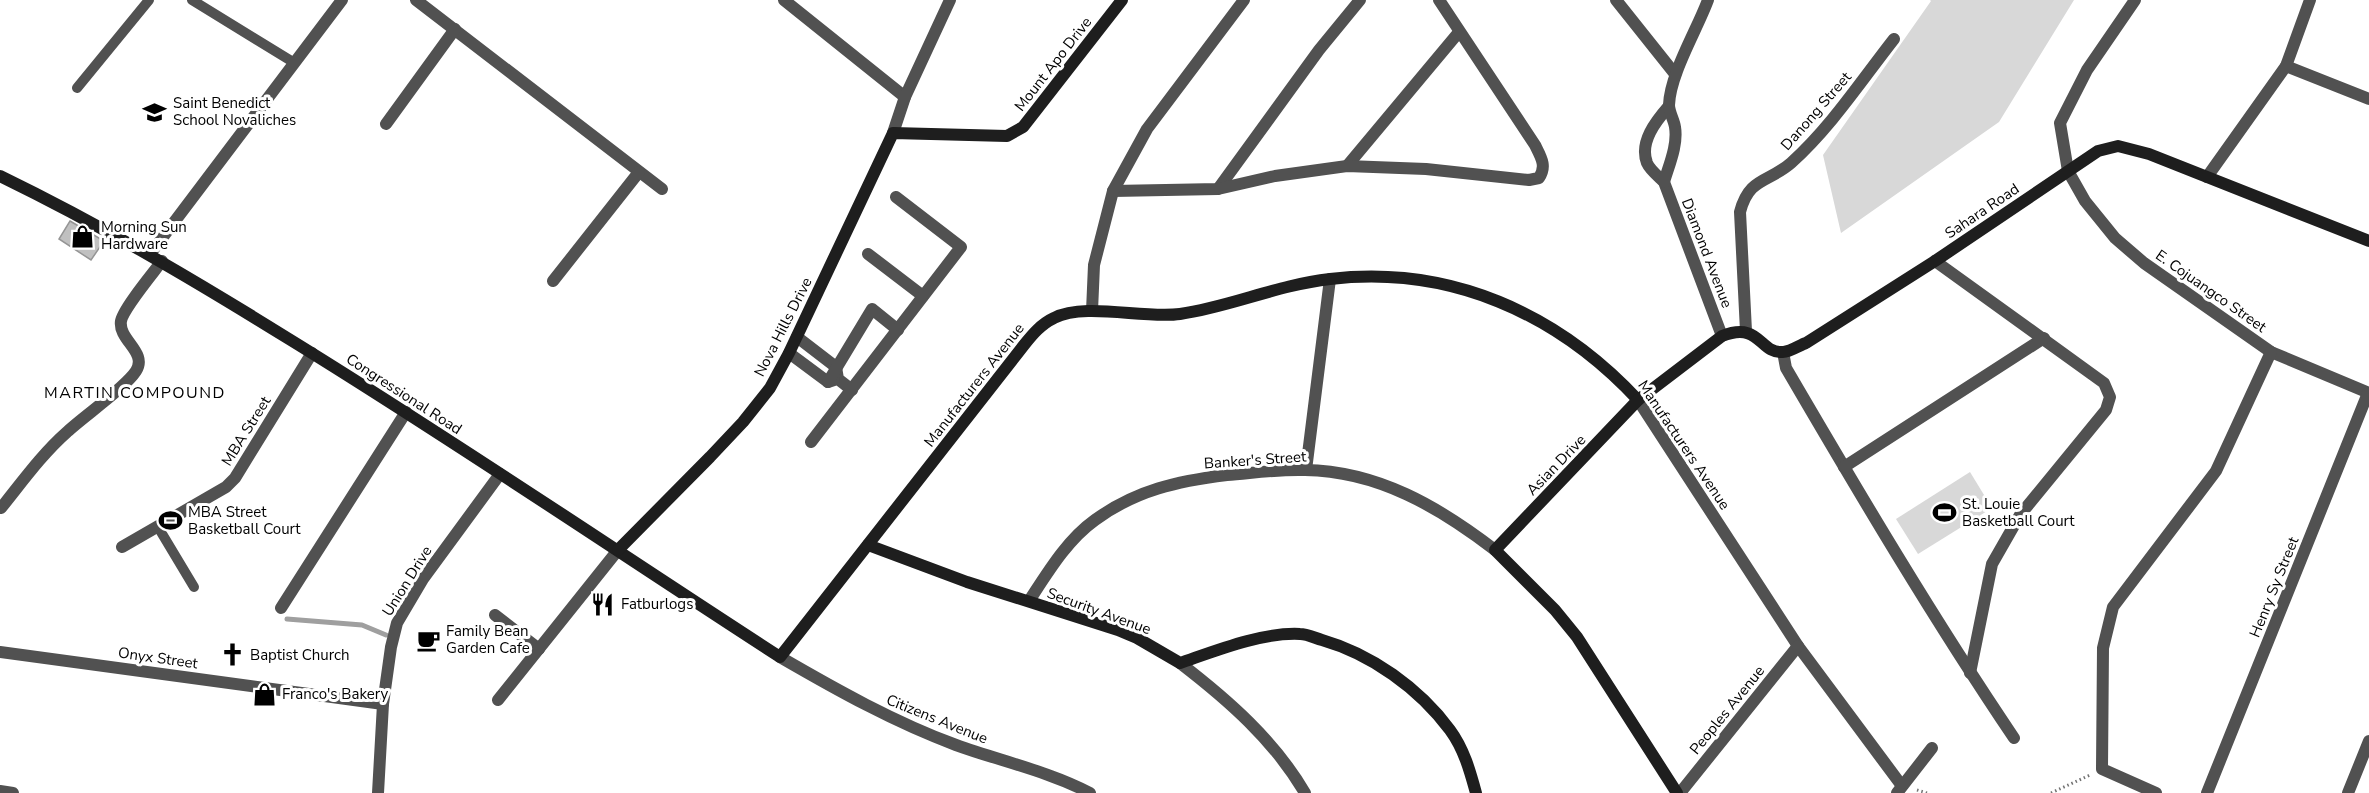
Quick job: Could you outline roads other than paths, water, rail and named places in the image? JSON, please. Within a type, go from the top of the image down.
[{"type":"main road","name":"Mount Apo Drive","points":[[893,133],[1007,136],[1015,133],[1023,127],[1122,0]]},
{"type":"main road","name":"Nova Hills Drive","points":[[618,550],[743,422],[770,388],[797,337],[893,133]]},
{"type":"main road","name":"Sahara Road","points":[[1783,352],[1806,343],[1935,261],[2098,151],[2118,146],[2150,154],[2369,241]]},
{"type":"main road","name":"Congressional Road","points":[[0,176],[150,254],[312,353],[780,657]]},
{"type":"main road","name":"Manufacturers Avenue","points":[[780,657],[1037,330],[1054,317],[1092,311],[1180,314],[1276,288],[1330,279],[1369,277],[1414,280],[1461,289],[1508,304],[1551,326],[1586,350],[1616,375],[1638,400]]},
{"type":"main road","points":[[1638,400],[1722,336],[1737,330],[1746,331],[1773,350],[1783,352]]},
{"type":"main road","name":"Asian Drive","points":[[1495,550],[1638,400]]},
{"type":"main road","name":"Security Avenue","points":[[868,545],[915,564],[1137,638],[1180,663]]},
{"type":"main road","name":"Banker's Street","points":[[1495,550],[1555,610],[1577,637],[1678,793]]},
{"type":"main road","points":[[1180,663],[1213,651],[1271,636],[1301,634],[1340,645],[1376,664],[1418,694],[1450,731],[1469,766],[1476,793]]},
{"type":"street","points":[[150,254],[342,0]]},
{"type":"street","points":[[416,0],[662,189]]},
{"type":"street","points":[[783,0],[905,97]]},
{"type":"street","name":"Nova Hills Drive","points":[[893,133],[905,97],[950,0]]},
{"type":"street","points":[[1092,311],[1094,264],[1113,191],[1147,129],[1244,0]]},
{"type":"street","points":[[1218,189],[1319,50],[1360,0]]},
{"type":"street","points":[[1113,191],[1218,189],[1275,176],[1347,166],[1426,169],[1529,180],[1539,178],[1543,172],[1543,161],[1439,0]]},
{"type":"street","points":[[1616,0],[1676,74]]},
{"type":"street","name":"Diamond Avenue","points":[[1664,182],[1674,149],[1675,128],[1669,106],[1676,74],[1708,0]]},
{"type":"street","points":[[2068,171],[2060,123],[2087,70],[2135,0]]},
{"type":"street","points":[[2207,177],[2286,66],[2310,0]]},
{"type":"street","points":[[386,124],[455,29]]},
{"type":"street","points":[[1347,166],[1459,32]]},
{"type":"street","name":"Danong Street","points":[[1746,331],[1740,212],[1744,198],[1751,187],[1790,164],[1826,126],[1894,39]]},
{"type":"street","points":[[2286,66],[2369,99]]},
{"type":"street","name":"Diamond Avenue","points":[[1669,106],[1652,125],[1647,145],[1647,164],[1664,182],[1722,336]]},
{"type":"street","name":"E. Cojuangco Street","points":[[2068,171],[2085,201],[2115,238],[2144,263],[2271,352],[2369,393]]},
{"type":"street","points":[[553,281],[639,172]]},
{"type":"street","points":[[811,442],[961,246],[896,196]]},
{"type":"street","points":[[868,254],[923,296]]},
{"type":"street","points":[[1,508],[66,433],[138,369],[138,357],[123,331],[121,321],[126,310],[162,261]]},
{"type":"street","points":[[1935,261],[2104,383],[2110,397],[2106,410],[2020,515],[1992,564],[1970,673]]},
{"type":"street","points":[[1306,470],[1330,279]]},
{"type":"street","points":[[834,376],[872,309],[898,330]]},
{"type":"street","points":[[797,337],[834,376],[852,390]]},
{"type":"street","points":[[1844,467],[2044,338]]},
{"type":"street","points":[[1783,352],[1786,368],[1844,467],[1970,673],[2014,738]]},
{"type":"street","points":[[2156,793],[2102,769],[2103,648],[2113,607],[2216,471],[2271,352]]},
{"type":"street","name":"MBA Street","points":[[122,547],[226,487],[235,478],[312,353]]},
{"type":"street","points":[[789,353],[834,376]]},
{"type":"street","name":"Henry Sy Street","points":[[2207,793],[2369,393]]},
{"type":"street","name":"Manufacturers Avenue","points":[[1638,400],[1798,646],[1900,789]]},
{"type":"street","points":[[281,608],[406,412]]},
{"type":"street","name":"Banker's Street","points":[[1029,601],[1065,548],[1094,521],[1129,498],[1166,484],[1261,472],[1306,470],[1345,474],[1404,492],[1436,508],[1495,550]]},
{"type":"street","name":"Union Drive","points":[[378,793],[383,704],[391,647],[397,623],[423,579],[500,474]]},
{"type":"street","name":"Nova Hills Drive","points":[[498,700],[618,550]]},
{"type":"street","points":[[495,615],[539,649]]},
{"type":"street","name":"Peoples Avenue","points":[[1678,793],[1798,646]]},
{"type":"street","name":"Onyx Street","points":[[0,652],[383,704]]},
{"type":"street","name":"Citizens Avenue","points":[[780,657],[874,710],[910,726],[957,745],[1031,769],[1090,793]]},
{"type":"street","name":"Security Avenue","points":[[1180,663],[1237,709],[1269,743],[1305,793]]},
{"type":"street","points":[[2348,793],[2369,743]]},
{"type":"street","points":[[1900,789],[1932,748]]},
{"type":"street","points":[[0,791],[13,793]]},
{"type":"lane","points":[[77,88],[149,0]]},
{"type":"lane","points":[[192,0],[293,62]]},
{"type":"lane","points":[[158,527],[194,587]]},
{"type":"waterway","points":[[287,619],[362,625],[386,635]]},
{"type":"place","name":"Saint Benedict School Novaliches","points":[[155,112]]},
{"type":"place","name":"Morning Sun Hardware","points":[[83,236]]},
{"type":"place","name":"St. Louie Basketball Court","points":[[1944,513]]},
{"type":"place","name":"MBA Street Basketball Court","points":[[170,521]]},
{"type":"place","name":"Fatburlogs","points":[[603,604]]},
{"type":"place","name":"Family Bean Garden Cafe","points":[[428,640]]},
{"type":"place","name":"Baptist Church","points":[[232,655]]},
{"type":"place","name":"Franco's Bakery","points":[[264,694]]},
{"type":"district","name":"MARTIN COMPOUND","points":[[135,392]]}]
